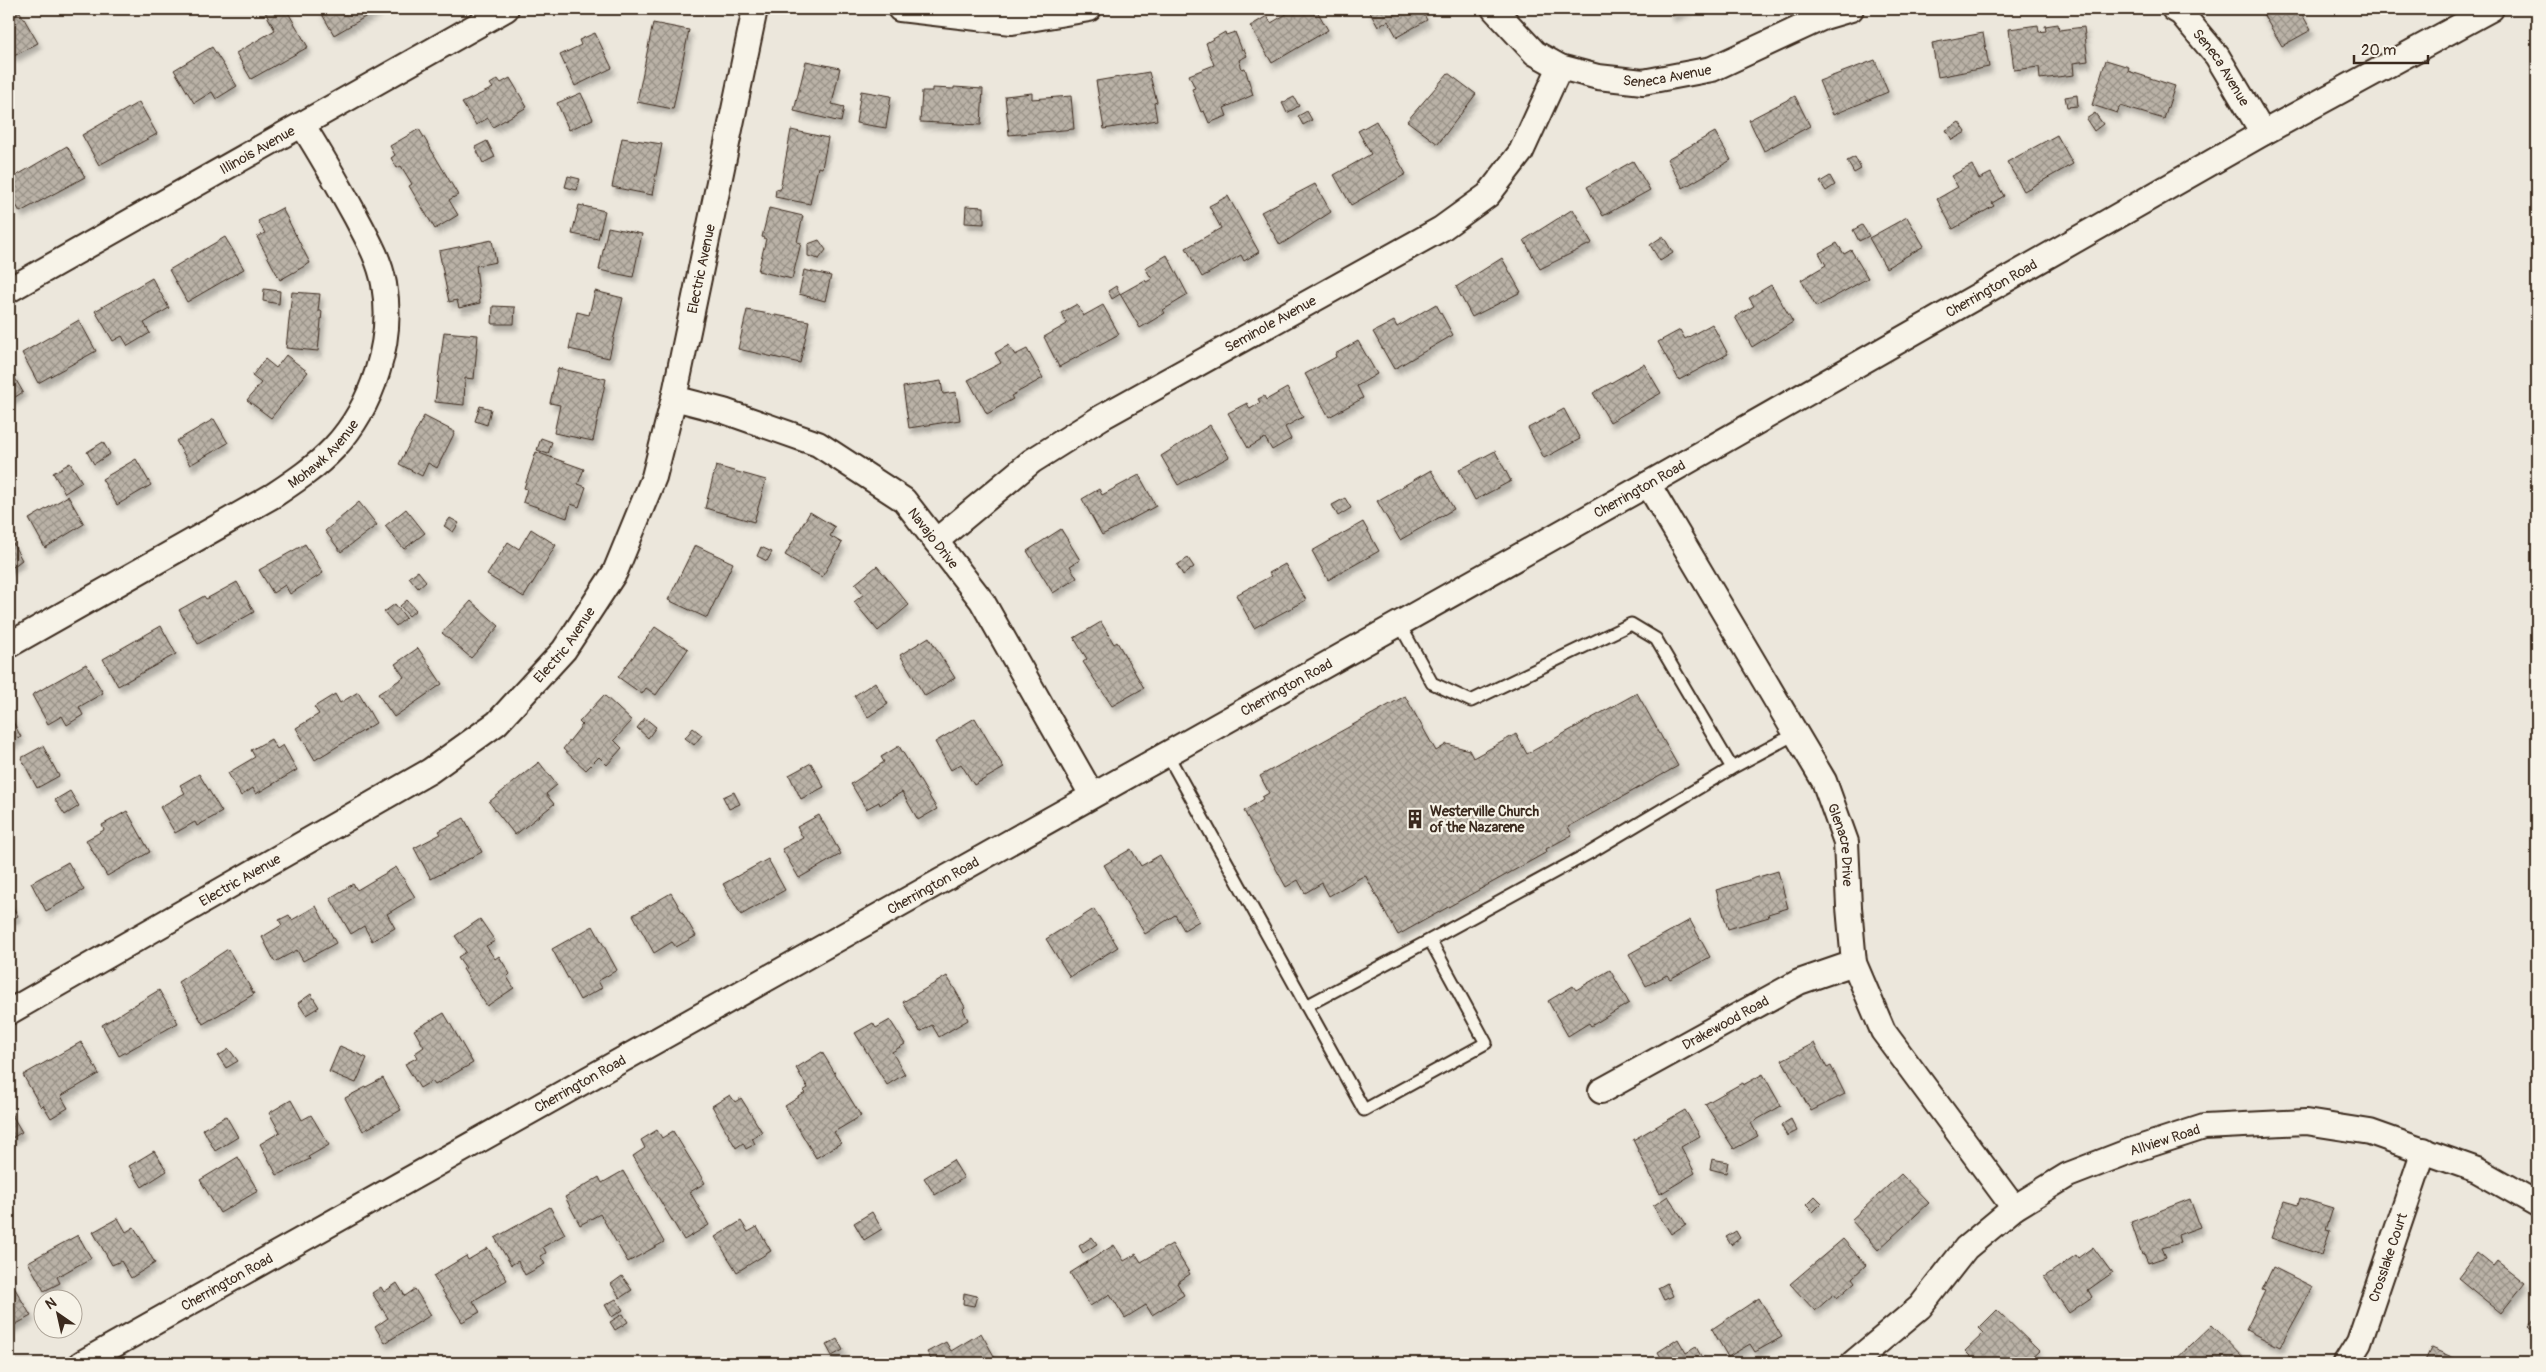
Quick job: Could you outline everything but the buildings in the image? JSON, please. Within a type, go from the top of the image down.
[{"type":"street","name":"Illinois Avenue","points":[[9,290],[303,126],[506,9]]},
{"type":"street","name":"Electric Avenue","points":[[9,1012],[430,771],[497,723],[564,650],[615,572],[654,478],[674,398],[755,9]]},
{"type":"street","points":[[900,9],[1012,22],[1089,9]]},
{"type":"street","name":"Seneca Avenue","points":[[1494,9],[1535,53],[1560,67],[1598,77],[1643,82],[1712,69],[1824,17],[1851,9]]},
{"type":"street","name":"Seneca Avenue","points":[[2174,9],[2181,13],[2217,56],[2263,133]]},
{"type":"street","name":"Cherrington Road","points":[[82,1363],[1648,484],[2263,133],[2491,9]]},
{"type":"street","name":"Seminole Avenue","points":[[936,541],[979,504],[1048,451],[1102,417],[1441,229],[1488,195],[1521,152],[1560,67]]},
{"type":"street","name":"Mohawk Avenue","points":[[9,645],[306,474],[334,448],[358,418],[373,383],[383,350],[386,317],[384,283],[374,251],[332,172],[303,126]]},
{"type":"street","name":"Navajo Drive","points":[[674,398],[724,411],[818,444],[904,500],[982,601],[1092,795]]},
{"type":"street","name":"Glenacre Drive","points":[[1648,484],[1824,781],[1846,842],[1854,963],[1883,1031],[2014,1208]]},
{"type":"street","name":"Drakewood Road","points":[[1601,1092],[1799,982],[1854,963]]},
{"type":"street","name":"Allview Road","points":[[1853,1363],[1920,1307],[1966,1248],[2014,1208],[2068,1175],[2130,1151],[2204,1127],[2306,1122],[2370,1132],[2477,1170],[2537,1204]]},
{"type":"street","name":"Crosslake Court","points":[[2346,1363],[2359,1342],[2424,1150]]},
{"type":"lane","points":[[1399,623],[1432,683],[1471,702],[1631,624],[1656,639],[1732,768]]},
{"type":"lane","points":[[1306,1006],[1591,852],[1732,768],[1795,734]]},
{"type":"lane","points":[[1167,754],[1364,1110],[1486,1043],[1430,940]]},
{"type":"place","name":"Westerville Church of the Nazarene","points":[[1415,819]]}]
